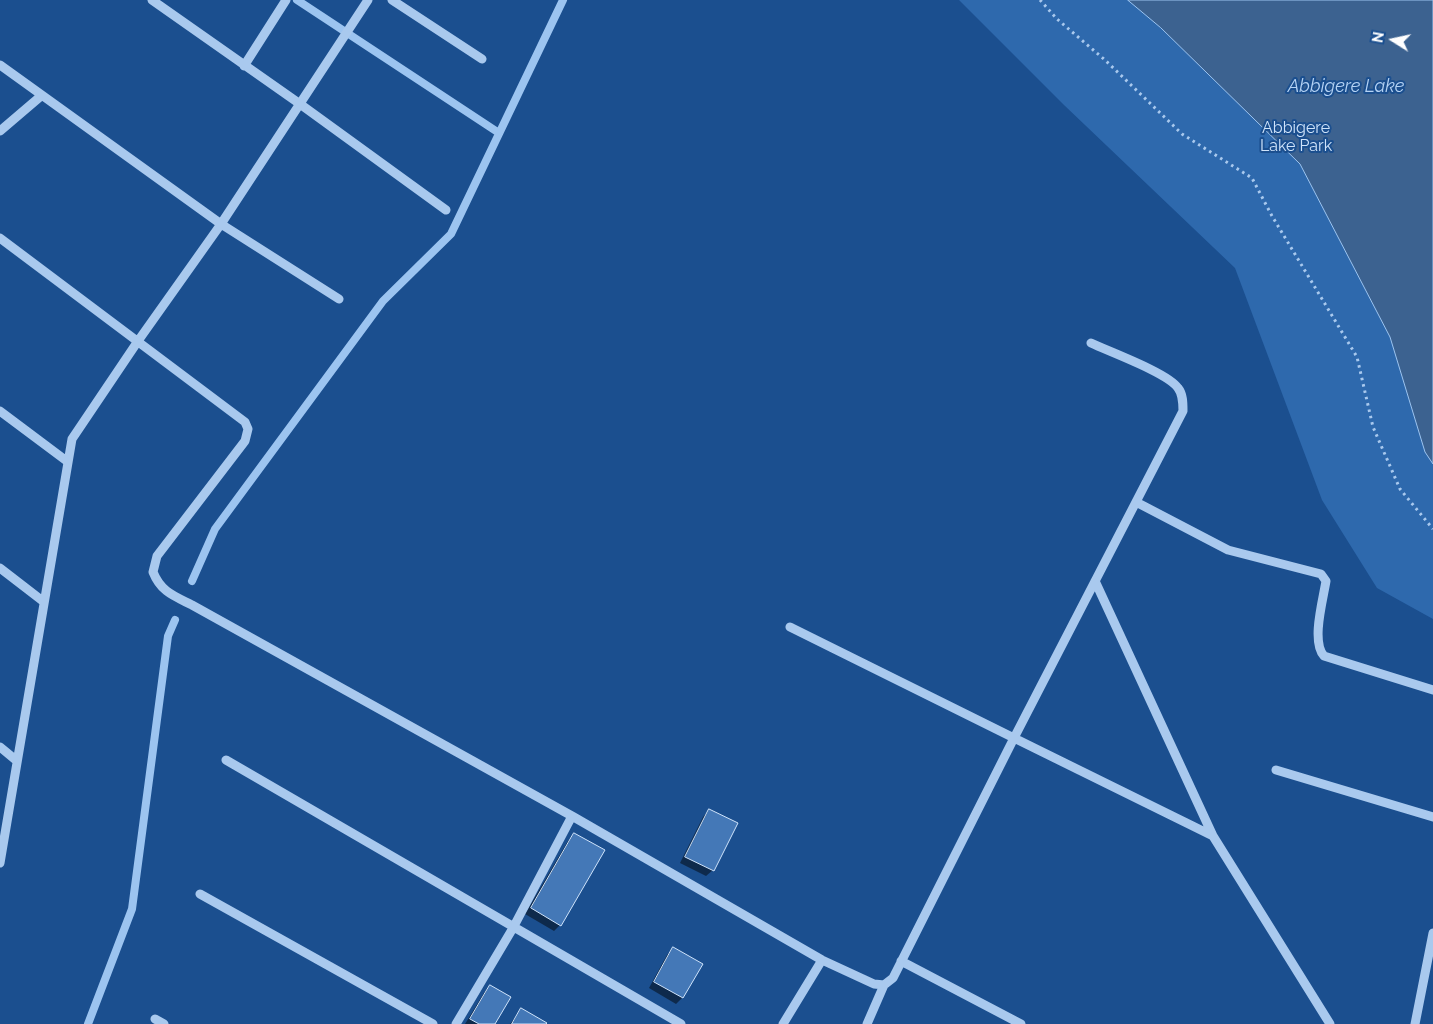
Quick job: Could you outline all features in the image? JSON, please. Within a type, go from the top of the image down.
[{"type":"street","points":[[152,0],[446,210]]},
{"type":"street","points":[[244,66],[286,0]]},
{"type":"street","points":[[0,863],[72,439],[138,341],[221,224],[368,0]]},
{"type":"street","points":[[392,0],[482,58]]},
{"type":"street","points":[[0,65],[221,224],[340,298]]},
{"type":"street","points":[[0,131],[41,96]]},
{"type":"street","points":[[0,238],[242,419],[248,428],[245,442],[157,556],[153,572],[160,586],[170,594],[210,614],[572,816],[822,960],[874,984],[884,985]]},
{"type":"street","points":[[867,1024],[884,985],[893,978],[1183,410],[1183,401],[1178,388],[1167,377],[1091,343]]},
{"type":"street","points":[[0,411],[68,462]]},
{"type":"street","points":[[1136,502],[1228,550],[1321,574],[1326,581],[1317,637],[1319,651],[1324,656],[1433,690]]},
{"type":"street","points":[[0,568],[44,602]]},
{"type":"street","points":[[1095,580],[1213,836],[1330,1024]]},
{"type":"street","points":[[790,627],[1213,836]]},
{"type":"street","points":[[0,747],[17,761]]},
{"type":"street","points":[[226,760],[681,1024]]},
{"type":"street","points":[[1276,770],[1433,817]]},
{"type":"street","points":[[456,1024],[513,928],[572,816]]},
{"type":"street","points":[[200,894],[433,1024]]},
{"type":"street","points":[[1415,1024],[1431,954],[1433,933]]},
{"type":"street","points":[[783,1024],[822,960]]},
{"type":"street","points":[[901,961],[1021,1024]]},
{"type":"street","points":[[156,1019],[164,1024]]},
{"type":"path","points":[[1040,0],[1057,19],[1104,60],[1182,134],[1252,178],[1272,216],[1356,357],[1373,427],[1400,489],[1433,529]]},
{"type":"green space","name":"Abbigere Lake Park","points":[[959,0],[1433,0],[1433,619],[1377,588],[1322,500],[1235,268],[1064,105]]},
{"type":"water","name":"Abbigere Lake","points":[[1128,0],[1433,0],[1433,464],[1425,452],[1390,337],[1300,164],[1161,28]]},
{"type":"building","points":[[709,809],[738,823],[714,871],[685,857]]},
{"type":"building","points":[[574,833],[605,850],[561,926],[531,908]]},
{"type":"building","points":[[673,947],[703,964],[683,998],[654,982]]},
{"type":"building","points":[[490,985],[511,997],[495,1024],[479,1024],[470,1019]]},
{"type":"building","points":[[521,1008],[547,1023],[512,1024]]},
{"type":"waterway","points":[[297,0],[499,133]]},
{"type":"waterway","points":[[192,581],[215,529],[383,301],[451,234],[563,0]]},
{"type":"waterway","points":[[88,1024],[132,909],[168,636],[175,620]]}]
